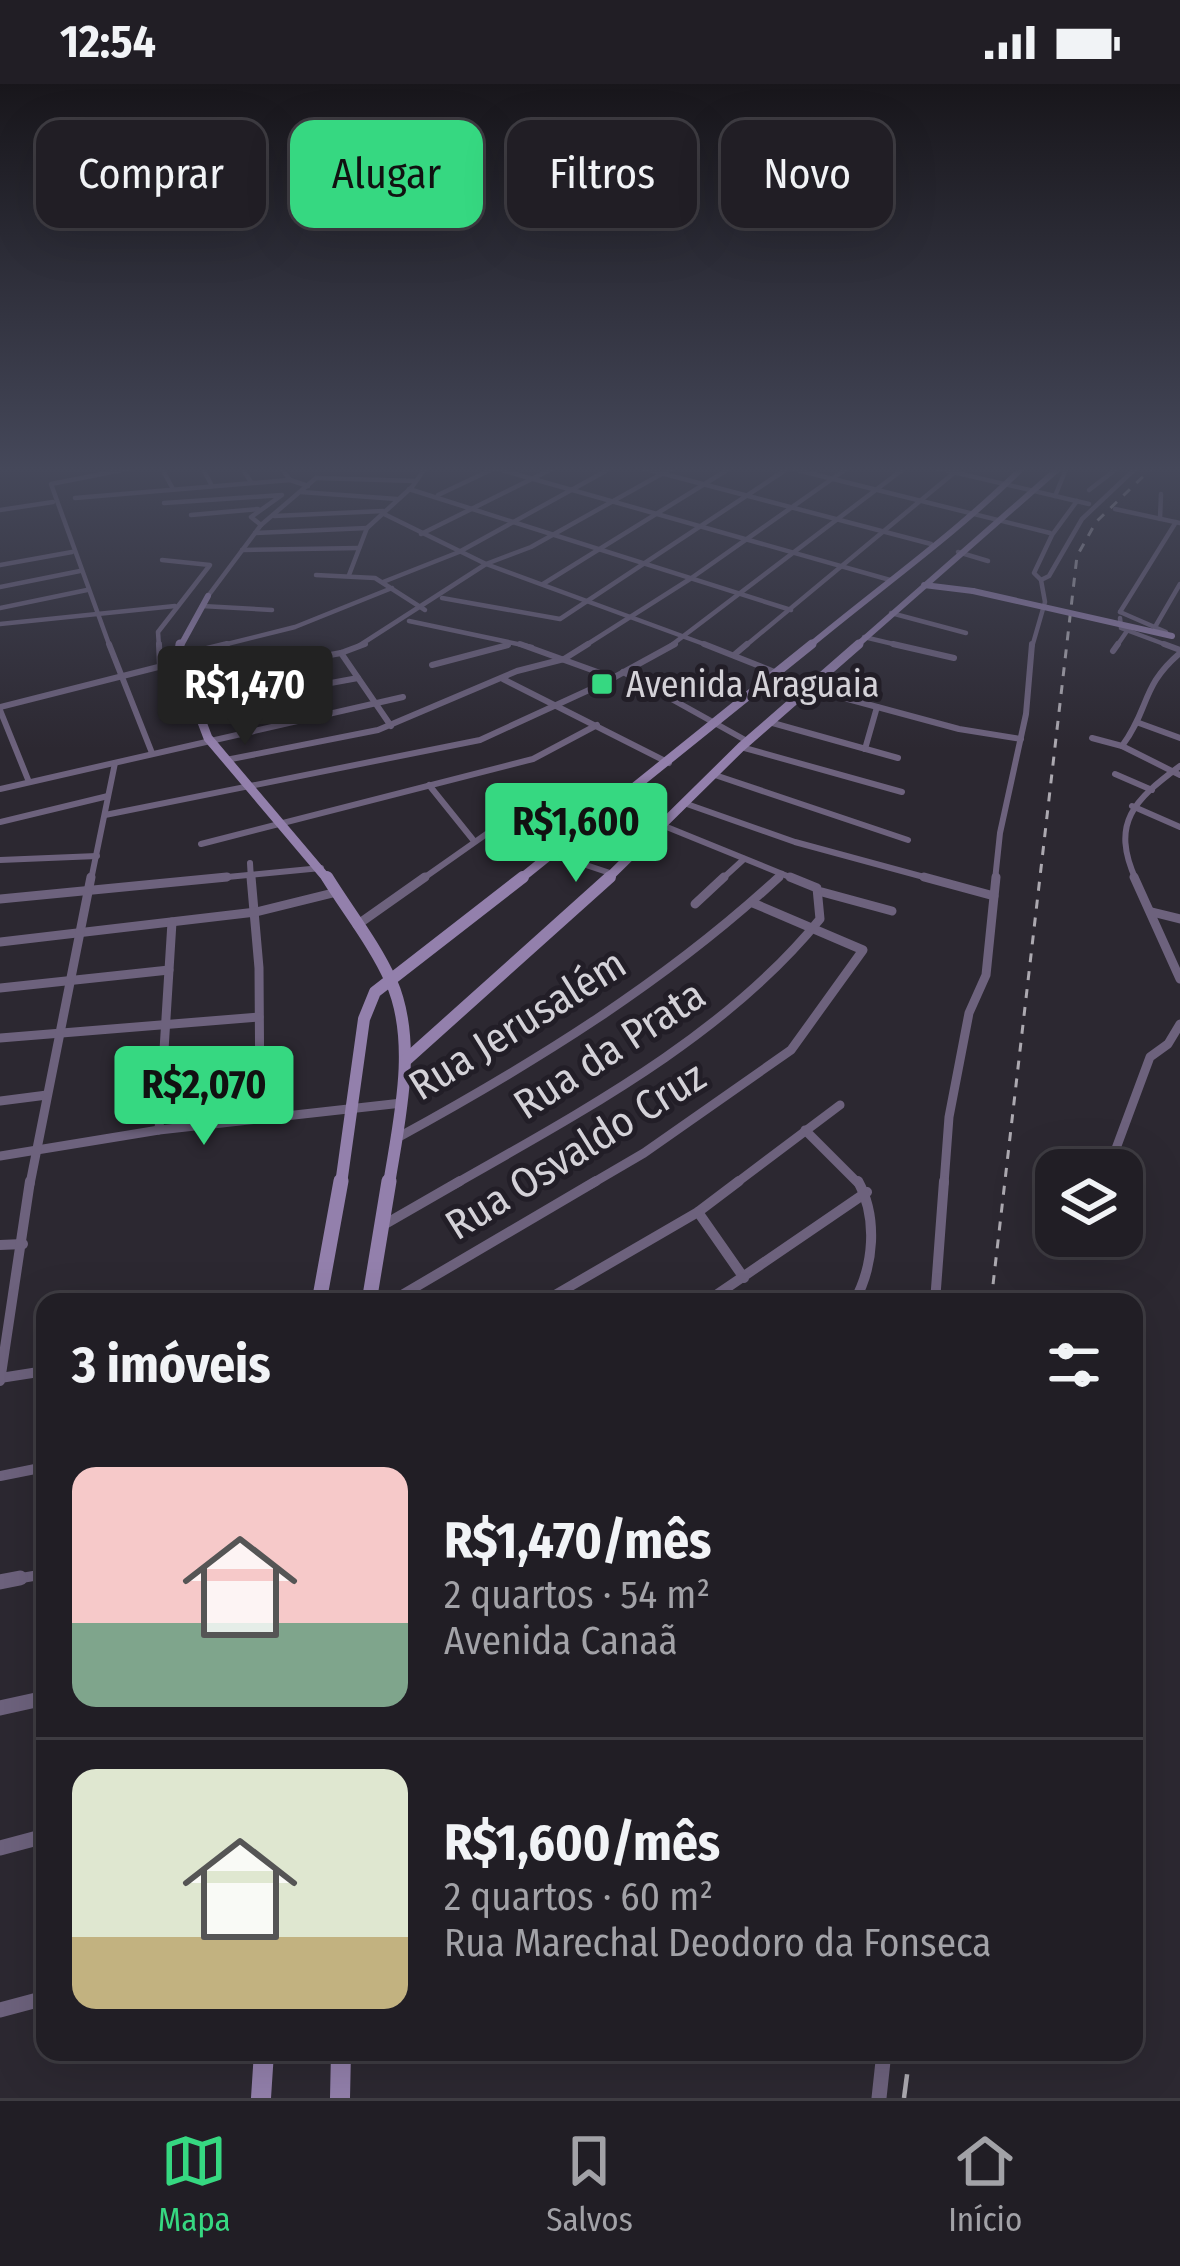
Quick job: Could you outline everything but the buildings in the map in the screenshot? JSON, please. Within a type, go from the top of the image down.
[{"type":"street","points":[[76,561],[152,753]]},
{"type":"street","points":[[160,668],[156,638],[210,564],[174,561]]},
{"type":"street","points":[[234,561],[181,638],[178,659],[194,708],[208,738],[321,868],[390,979],[402,1014],[406,1060],[402,1103],[370,1293]]},
{"type":"street","points":[[349,574],[354,561]]},
{"type":"street","points":[[383,582],[436,561]]},
{"type":"street","points":[[479,561],[689,636],[777,673]]},
{"type":"street","points":[[186,681],[341,652],[409,621],[493,561]]},
{"type":"street","points":[[542,585],[580,561]]},
{"type":"street","points":[[633,561],[791,610]]},
{"type":"street","points":[[441,598],[556,620],[647,561]]},
{"type":"street","points":[[226,760],[391,726],[564,659],[715,561]]},
{"type":"street","points":[[105,815],[455,748],[614,678],[689,636],[783,561]]},
{"type":"street","points":[[823,561],[890,580]]},
{"type":"street","points":[[734,655],[851,561]]},
{"type":"street","points":[[321,1293],[364,1019],[375,992],[669,763],[912,561]]},
{"type":"street","points":[[406,1060],[948,561]]},
{"type":"street","points":[[935,1293],[953,1094],[969,1013],[986,975],[1007,792],[1021,739],[1032,645],[1045,602],[1041,580],[1034,573],[1039,561]]},
{"type":"street","points":[[1041,580],[1059,561]]},
{"type":"street","points":[[1122,746],[1139,723],[1153,676],[1180,651],[1118,626],[1120,612],[1153,561]]},
{"type":"street","points":[[937,571],[958,588]]},
{"type":"street","points":[[0,587],[80,572]]},
{"type":"street","points":[[316,575],[349,574],[383,582],[425,610]]},
{"type":"street","points":[[198,580],[219,582]]},
{"type":"street","points":[[924,584],[1173,635]]},
{"type":"street","points":[[1155,627],[1180,584]]},
{"type":"street","points":[[29,782],[0,708],[160,668],[295,627],[392,588]]},
{"type":"street","points":[[0,608],[87,590]]},
{"type":"street","points":[[205,601],[272,610]]},
{"type":"street","points":[[0,624],[175,606]]},
{"type":"street","points":[[852,612],[880,622]]},
{"type":"street","points":[[1120,612],[1173,635]]},
{"type":"street","points":[[891,613],[966,633]]},
{"type":"street","points":[[409,621],[515,643],[614,678]]},
{"type":"street","points":[[1112,651],[1127,631]]},
{"type":"street","points":[[864,637],[953,658]]},
{"type":"street","points":[[432,665],[515,643]]},
{"type":"street","points":[[341,652],[391,726]]},
{"type":"street","points":[[623,672],[744,744],[902,791]]},
{"type":"street","points":[[194,708],[358,678]]},
{"type":"street","points":[[503,679],[669,763]]},
{"type":"street","points":[[807,688],[1021,739]]},
{"type":"street","points":[[0,788],[403,697]]},
{"type":"street","points":[[865,749],[877,707]]},
{"type":"street","points":[[770,722],[898,758]]},
{"type":"street","points":[[1139,723],[1180,738]]},
{"type":"street","points":[[201,844],[538,758],[597,725]]},
{"type":"street","points":[[1092,738],[1177,771],[1132,806],[1122,845],[1180,980]]},
{"type":"street","points":[[0,747],[14,744]]},
{"type":"street","points":[[36,1373],[0,1379],[35,1150],[115,763]]},
{"type":"street","points":[[712,774],[908,840]]},
{"type":"street","points":[[1115,774],[1152,790]]},
{"type":"street","points":[[429,785],[474,841]]},
{"type":"street","points":[[0,822],[108,796]]},
{"type":"street","points":[[357,925],[536,799]]},
{"type":"street","points":[[684,803],[795,842],[994,896]]},
{"type":"street","points":[[615,806],[820,890],[892,911]]},
{"type":"street","points":[[1132,806],[1180,827]]},
{"type":"street","points":[[553,854],[613,874]]},
{"type":"street","points":[[0,860],[97,856]]},
{"type":"street","points":[[695,904],[744,859]]},
{"type":"street","points":[[250,863],[256,912],[260,1118]]},
{"type":"street","points":[[0,899],[321,868]]},
{"type":"street","name":"Rua Jerusalém","points":[[397,1138],[585,1029],[753,903],[782,874]]},
{"type":"street","points":[[753,903],[817,931],[826,908],[820,890]]},
{"type":"street","points":[[0,943],[256,912],[337,892]]},
{"type":"street","points":[[1152,912],[1180,919]]},
{"type":"street","points":[[159,1130],[172,922]]},
{"type":"street","name":"Rua Osvaldo Cruz","points":[[405,1293],[644,1153],[791,1050],[862,952],[817,931]]},
{"type":"street","name":"Rua da Prata","points":[[380,1227],[548,1130],[739,1005],[817,931]]},
{"type":"street","points":[[0,988],[169,970]]},
{"type":"street","points":[[0,1037],[260,1017]]},
{"type":"street","points":[[1116,1149],[1150,1057],[1168,1044],[1180,1024]]},
{"type":"street","points":[[1168,1044],[1180,1051]]},
{"type":"street","points":[[0,1101],[47,1095]]},
{"type":"street","points":[[0,1156],[159,1130],[402,1103]]},
{"type":"street","points":[[558,1293],[698,1212],[840,1105]]},
{"type":"street","points":[[806,1130],[853,1168],[867,1192],[873,1226],[866,1273],[858,1293]]},
{"type":"street","points":[[720,1293],[867,1192]]},
{"type":"street","points":[[698,1212],[744,1278]]},
{"type":"street","points":[[0,1245],[23,1244]]},
{"type":"street","points":[[0,1296],[16,1293]]},
{"type":"street","points":[[0,1475],[36,1468]]},
{"type":"street","points":[[0,1582],[36,1576]]},
{"type":"street","points":[[0,1708],[36,1700]]},
{"type":"street","points":[[0,1848],[36,1838]]},
{"type":"street","points":[[0,2010],[36,2000]]},
{"type":"street","points":[[261,2098],[263,2061]]},
{"type":"street","points":[[340,2098],[341,2061]]},
{"type":"street","points":[[879,2098],[883,2061]]},
{"type":"railway","points":[[992,1293],[1076,561]]},
{"type":"railway","points":[[904,2098],[909,2061]]},
{"type":"place","name":"Avenida Araguaia","points":[[602,684]]}]
